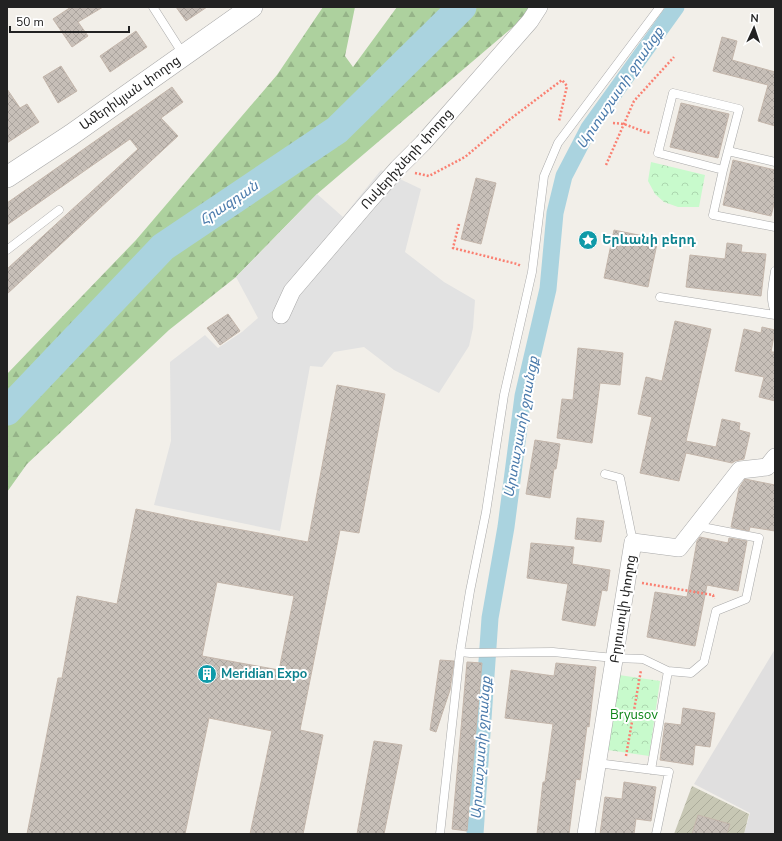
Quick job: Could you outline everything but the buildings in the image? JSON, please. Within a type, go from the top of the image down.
[{"type":"street","name":"Ամերիկյան փողոց","points":[[7,177],[71,135],[252,7]]},
{"type":"street","name":"Ոսկերիչների փողոց","points":[[281,315],[292,291],[368,202],[398,168],[423,143],[530,21],[539,7]]},
{"type":"street","name":"Բրյուսովի փողոց","points":[[586,834],[634,542],[679,548],[740,470],[766,467],[775,457]]},
{"type":"lane","points":[[153,7],[184,55]]},
{"type":"lane","points":[[440,834],[460,652],[470,591],[486,512],[504,396],[532,272],[544,176],[558,143],[660,7]]},
{"type":"lane","points":[[723,170],[658,153],[674,93],[739,109],[713,215],[775,227]]},
{"type":"lane","points":[[728,151],[775,162]]},
{"type":"lane","points":[[7,250],[59,210]]},
{"type":"lane","points":[[775,273],[771,294],[772,306],[775,312]]},
{"type":"lane","points":[[660,297],[775,315]]},
{"type":"lane","points":[[605,474],[620,478],[634,542]]},
{"type":"lane","points":[[460,652],[553,652],[643,660],[668,671],[691,673],[704,662],[716,611],[746,600],[758,538],[697,526]]},
{"type":"lane","points":[[652,770],[668,671]]},
{"type":"lane","points":[[597,762],[669,772],[656,834]]},
{"type":"path","points":[[606,165],[634,101],[674,57]]},
{"type":"path","points":[[429,176],[465,157],[509,120],[562,80],[567,86],[556,131],[558,143]]},
{"type":"path","points":[[613,123],[624,124],[645,132],[663,135]]},
{"type":"path","points":[[459,224],[453,248],[517,264]]},
{"type":"path","points":[[627,580],[713,595],[716,611]]},
{"type":"path","points":[[625,766],[643,660]]},
{"type":"shaded area","points":[[381,170],[421,189],[405,252],[444,282],[475,300],[473,328],[469,346],[439,393],[394,370],[364,347],[334,352],[322,367],[310,366],[280,531],[154,505],[171,441],[170,362],[205,335],[218,348],[242,332],[258,318],[236,277],[317,194],[343,217]]},
{"type":"shaded area","points":[[775,649],[775,834],[744,834],[750,813],[694,784]]},
{"type":"shaded area","points":[[692,786],[749,814],[744,834],[674,834]]},
{"type":"green space","points":[[323,7],[355,7],[345,56],[353,67],[397,7],[532,7],[527,15],[317,194],[236,277],[169,330],[27,464],[7,492],[7,374],[136,240],[277,75]]},
{"type":"green space","points":[[651,162],[705,175],[699,207],[678,207],[664,202],[655,194],[648,181]]},
{"type":"green space","name":"Bryusov","points":[[619,675],[660,681],[649,756],[608,750]]},
{"type":"waterway","name":"Հրազդան","points":[[7,411],[163,247],[337,130],[462,7]]},
{"type":"waterway","name":"Արտաշատի ջրանցք","points":[[475,834],[490,618],[506,527],[523,396],[548,289],[555,213],[564,176],[589,128],[676,7]]},
{"type":"place","name":"Երևանի բերդ","points":[[588,240]]},
{"type":"place","name":"Meridian Expo","points":[[207,674]]}]
